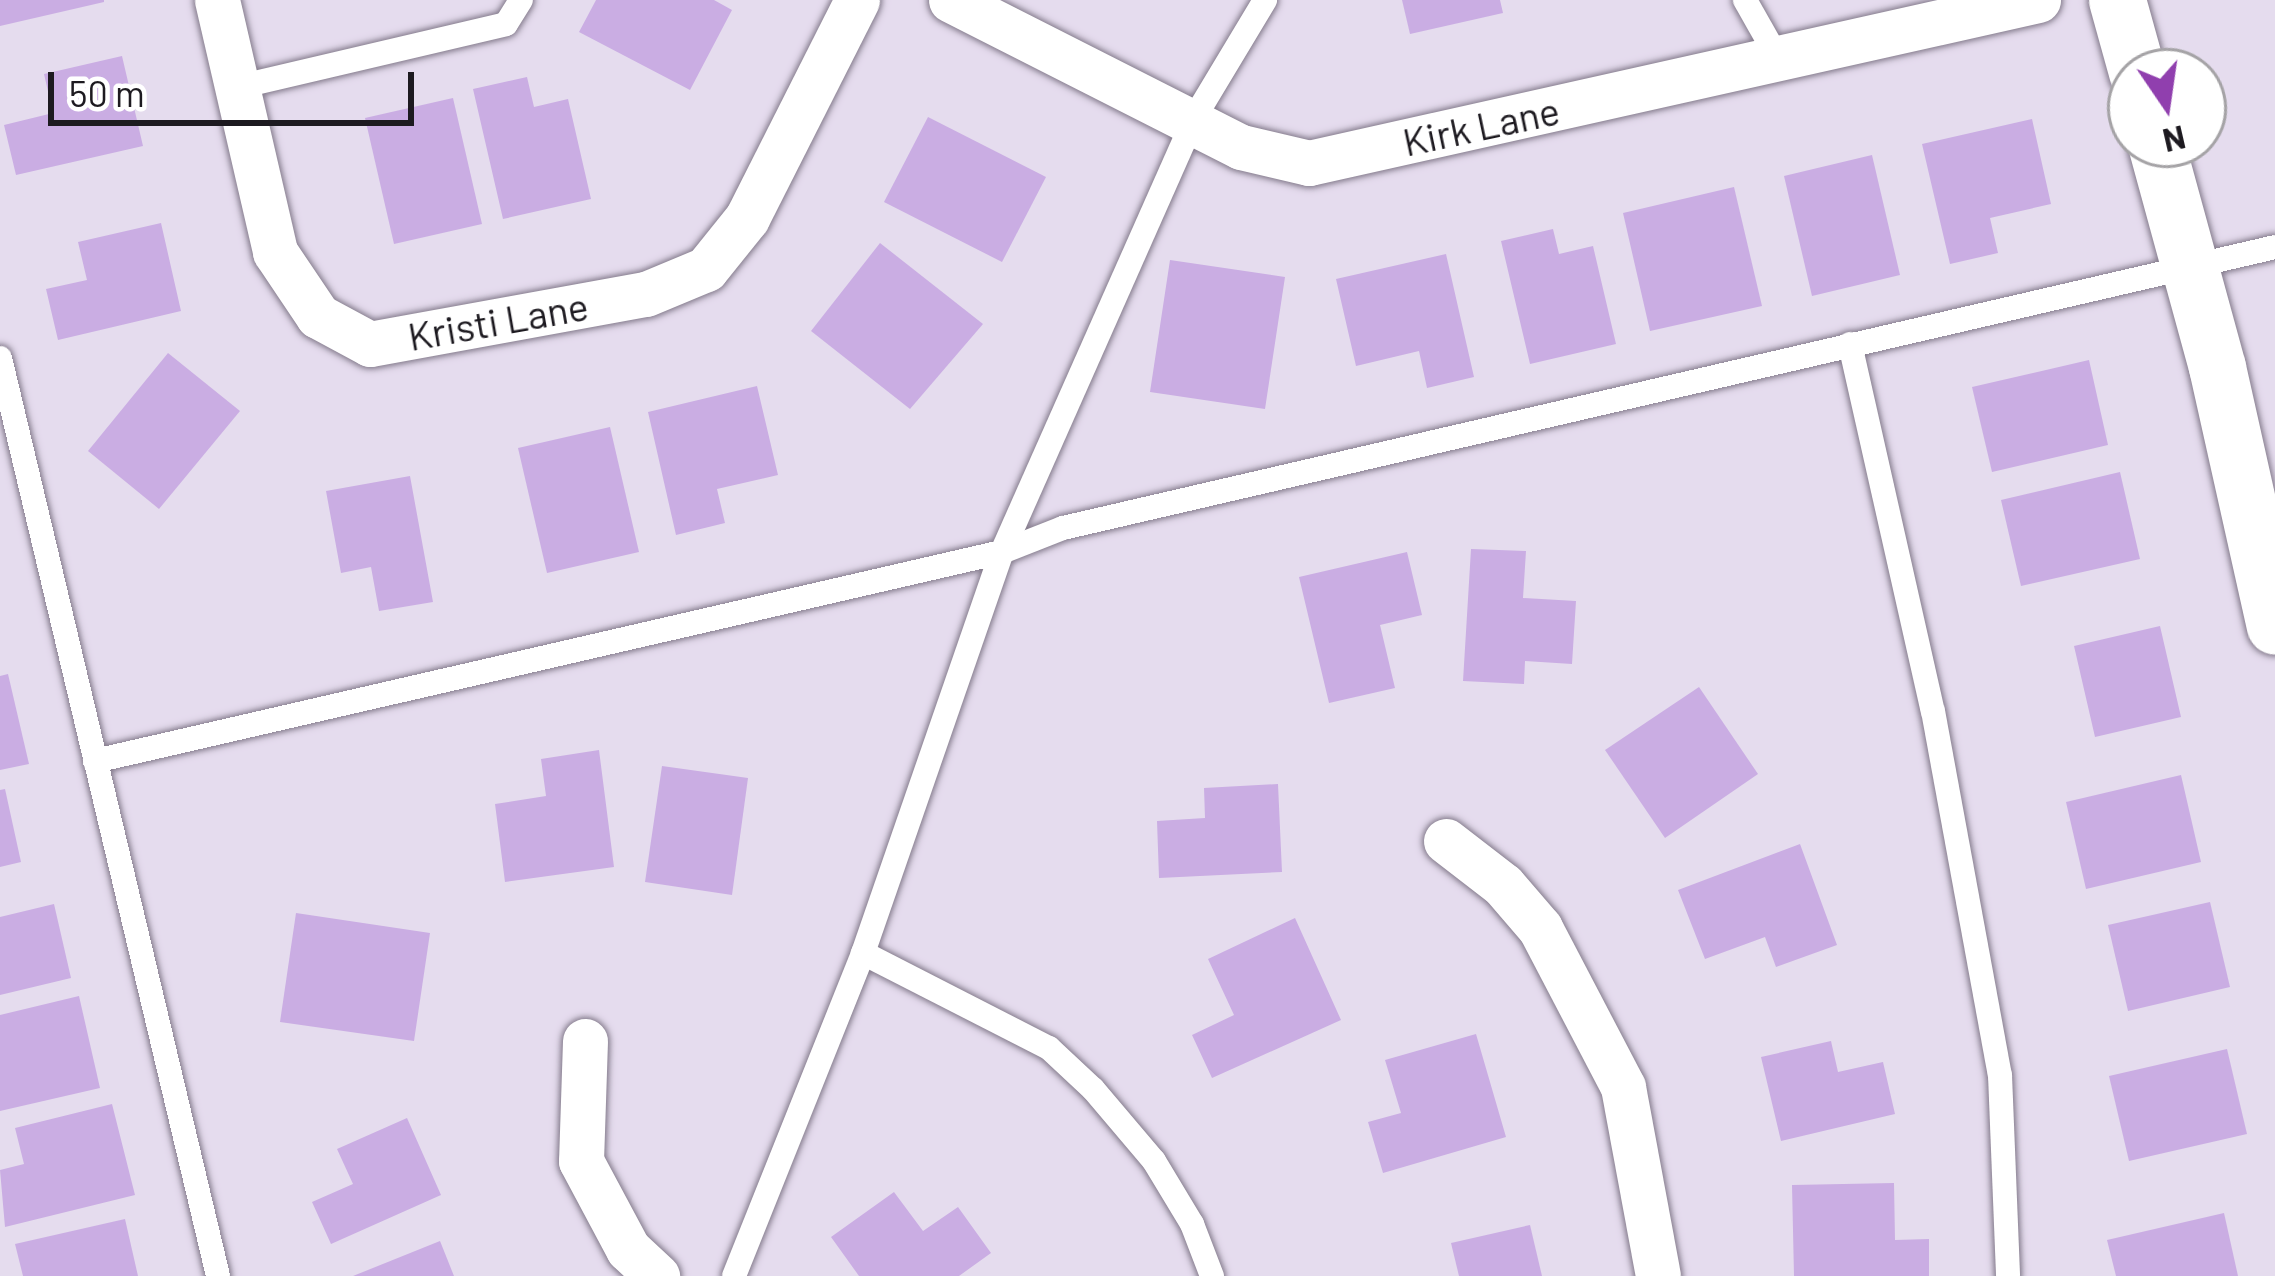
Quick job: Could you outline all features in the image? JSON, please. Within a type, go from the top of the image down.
[{"type":"street","name":"Kristi Lane","points":[[217,0],[275,252],[318,316],[370,344],[646,294],[706,269],[747,218],[856,0]]},
{"type":"street","name":"Kirk Lane","points":[[951,0],[1241,147],[1309,163],[2038,0]]},
{"type":"street","points":[[2117,0],[2130,48]]},
{"type":"street","points":[[2163,168],[2272,595]]},
{"type":"street","points":[[1446,841],[1503,885],[1540,928],[1623,1087],[1647,1194],[1658,1276]]},
{"type":"street","points":[[585,1041],[581,1161],[628,1249],[657,1276]]},
{"type":"lane","points":[[238,87],[506,24],[521,0]]},
{"type":"lane","points":[[734,1276],[863,953],[1002,552],[1192,120],[1265,0]]},
{"type":"lane","points":[[1745,0],[1779,60]]},
{"type":"lane","points":[[95,761],[1002,552],[1063,528],[2275,247]]},
{"type":"lane","points":[[1850,344],[1933,712],[2000,1075],[2008,1276]]},
{"type":"lane","points":[[0,358],[218,1276]]},
{"type":"lane","points":[[863,953],[1048,1048],[1078,1075],[1154,1161],[1192,1224],[1212,1276]]},
{"type":"building","points":[[0,0],[104,0],[104,2],[0,26]]},
{"type":"building","points":[[596,0],[714,0],[732,10],[690,90],[579,32]]},
{"type":"building","points":[[1402,0],[1500,0],[1503,13],[1410,34]]},
{"type":"building","points":[[122,56],[143,146],[16,175],[4,125],[53,113],[44,74]]},
{"type":"building","points":[[527,77],[534,107],[568,99],[591,199],[503,219],[473,89]]},
{"type":"building","points":[[453,98],[482,224],[394,244],[365,118]]},
{"type":"building","points":[[928,117],[1046,177],[1002,262],[884,202]]},
{"type":"building","points":[[2032,119],[2051,204],[1990,218],[1998,253],[1950,264],[1922,144]]},
{"type":"building","points":[[1872,155],[1900,275],[1812,296],[1784,176]]},
{"type":"building","points":[[1734,187],[1762,306],[1650,331],[1623,213]]},
{"type":"building","points":[[161,223],[181,311],[58,340],[46,289],[87,280],[78,242]]},
{"type":"building","points":[[1553,229],[1559,254],[1593,246],[1616,344],[1530,364],[1501,241]]},
{"type":"building","points":[[880,243],[983,324],[910,409],[811,331]]},
{"type":"building","points":[[1446,254],[1474,377],[1427,388],[1419,351],[1356,366],[1336,279]]},
{"type":"building","points":[[1170,260],[1285,277],[1265,409],[1150,392]]},
{"type":"building","points":[[168,353],[240,411],[159,509],[88,451]]},
{"type":"building","points":[[2089,360],[2108,445],[1992,472],[1972,387]]},
{"type":"building","points":[[757,386],[778,475],[717,489],[725,523],[676,535],[648,412]]},
{"type":"building","points":[[610,427],[639,552],[547,573],[518,448]]},
{"type":"building","points":[[2120,472],[2140,559],[2021,586],[2001,500]]},
{"type":"building","points":[[410,476],[433,602],[379,611],[371,567],[341,573],[326,491]]},
{"type":"building","points":[[1471,549],[1526,551],[1523,598],[1576,601],[1572,664],[1525,661],[1524,684],[1463,681]]},
{"type":"building","points":[[1407,552],[1422,615],[1380,625],[1395,688],[1329,703],[1299,577]]},
{"type":"building","points":[[2160,626],[2181,717],[2095,737],[2074,646]]},
{"type":"building","points":[[8,674],[29,764],[0,770],[0,676]]},
{"type":"building","points":[[1699,687],[1758,774],[1665,838],[1605,750]]},
{"type":"building","points":[[599,750],[614,867],[505,882],[495,804],[546,796],[541,759]]},
{"type":"building","points":[[662,766],[748,778],[732,895],[645,882]]},
{"type":"building","points":[[2181,775],[2201,862],[2086,889],[2066,802]]},
{"type":"building","points":[[1278,784],[1282,872],[1159,878],[1157,821],[1205,818],[1204,788]]},
{"type":"building","points":[[5,789],[21,862],[0,867],[0,790]]},
{"type":"building","points":[[1800,844],[1837,945],[1776,967],[1765,937],[1705,959],[1678,890]]},
{"type":"building","points":[[2210,902],[2230,987],[2128,1011],[2108,925]]},
{"type":"building","points":[[54,904],[71,978],[0,995],[0,917]]},
{"type":"building","points":[[296,913],[430,933],[414,1041],[280,1022]]},
{"type":"building","points":[[1295,918],[1341,1020],[1212,1078],[1192,1035],[1234,1015],[1208,959]]},
{"type":"building","points":[[79,996],[100,1088],[0,1111],[0,1015]]},
{"type":"building","points":[[1476,1034],[1506,1137],[1383,1173],[1368,1122],[1401,1113],[1385,1060]]},
{"type":"building","points":[[1831,1041],[1838,1072],[1883,1062],[1895,1114],[1781,1141],[1761,1057]]},
{"type":"building","points":[[2227,1049],[2247,1134],[2129,1161],[2109,1076]]},
{"type":"building","points":[[112,1104],[135,1195],[5,1227],[0,1170],[24,1164],[15,1128]]},
{"type":"building","points":[[407,1118],[441,1195],[331,1244],[312,1202],[353,1184],[337,1149]]},
{"type":"building","points":[[1894,1183],[1895,1240],[1929,1239],[1929,1276],[1794,1276],[1792,1185]]},
{"type":"building","points":[[894,1192],[923,1231],[958,1207],[991,1253],[959,1276],[859,1276],[831,1237]]},
{"type":"building","points":[[2224,1213],[2238,1276],[2116,1276],[2107,1240]]},
{"type":"building","points":[[125,1219],[138,1276],[23,1276],[15,1244]]},
{"type":"building","points":[[1530,1225],[1542,1276],[1459,1276],[1451,1243]]},
{"type":"building","points":[[440,1241],[454,1276],[353,1276]]}]
